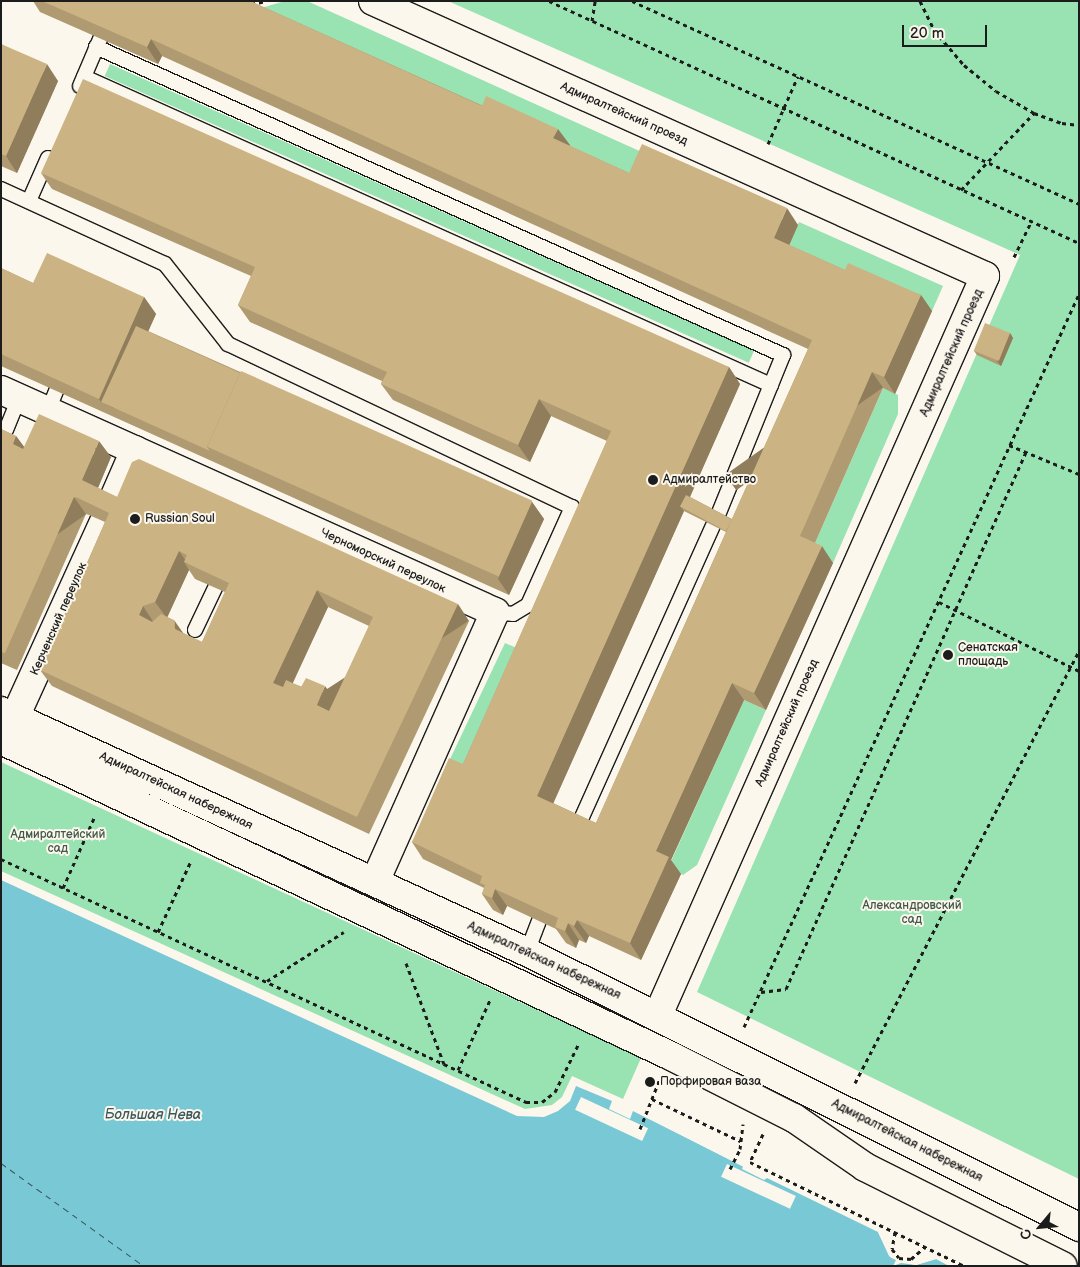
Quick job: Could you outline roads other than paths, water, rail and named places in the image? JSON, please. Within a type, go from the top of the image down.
[{"type":"street","name":"Адмиралтейский проезд","points":[[373,1],[985,276],[658,1015]]},
{"type":"street","name":"Черноморский переулок","points":[[10,394],[52,401],[135,450],[251,509],[393,576],[495,612]]},
{"type":"street","name":"Керченский переулок","points":[[8,714],[107,513],[135,450]]},
{"type":"street","points":[[375,882],[495,612]]},
{"type":"street","name":"Адмиралтейская набережная","points":[[8,714],[527,952],[658,1015],[1079,1227]]},
{"type":"street","points":[[1,740],[671,1056],[794,1118],[865,1167],[1063,1266]]},
{"type":"lane","points":[[72,104],[99,43],[783,355],[716,520],[578,826]]},
{"type":"lane","points":[[84,77],[771,385]]},
{"type":"lane","points":[[29,201],[52,148]]},
{"type":"lane","points":[[1,188],[165,264],[228,344],[572,507],[528,605],[513,614],[495,612]]},
{"type":"lane","points":[[6,430],[10,394]]},
{"type":"lane","points":[[195,630],[215,588]]},
{"type":"lane","points":[[527,952],[539,921]]},
{"type":"water","name":"Большая Нева","points":[[1,880],[517,1116],[544,1117],[558,1111],[570,1101],[576,1086],[612,1101],[609,1109],[630,1119],[633,1111],[743,1166],[742,1169],[764,1180],[767,1178],[878,1232],[889,1256],[898,1261],[916,1265],[936,1259],[949,1266],[1,1266]]},
{"type":"place","name":"Адмиралтейство","points":[[653,480]]},
{"type":"place","name":"Russian Soul","points":[[135,519]]},
{"type":"place","name":"Сенатская площадь","points":[[948,655]]},
{"type":"place","name":"Порфировая ваза","points":[[650,1082]]},
{"type":"park label","name":"Адмиралтейский сад","points":[[58,842]]},
{"type":"park label","name":"Александровский сад","points":[[912,913]]}]
